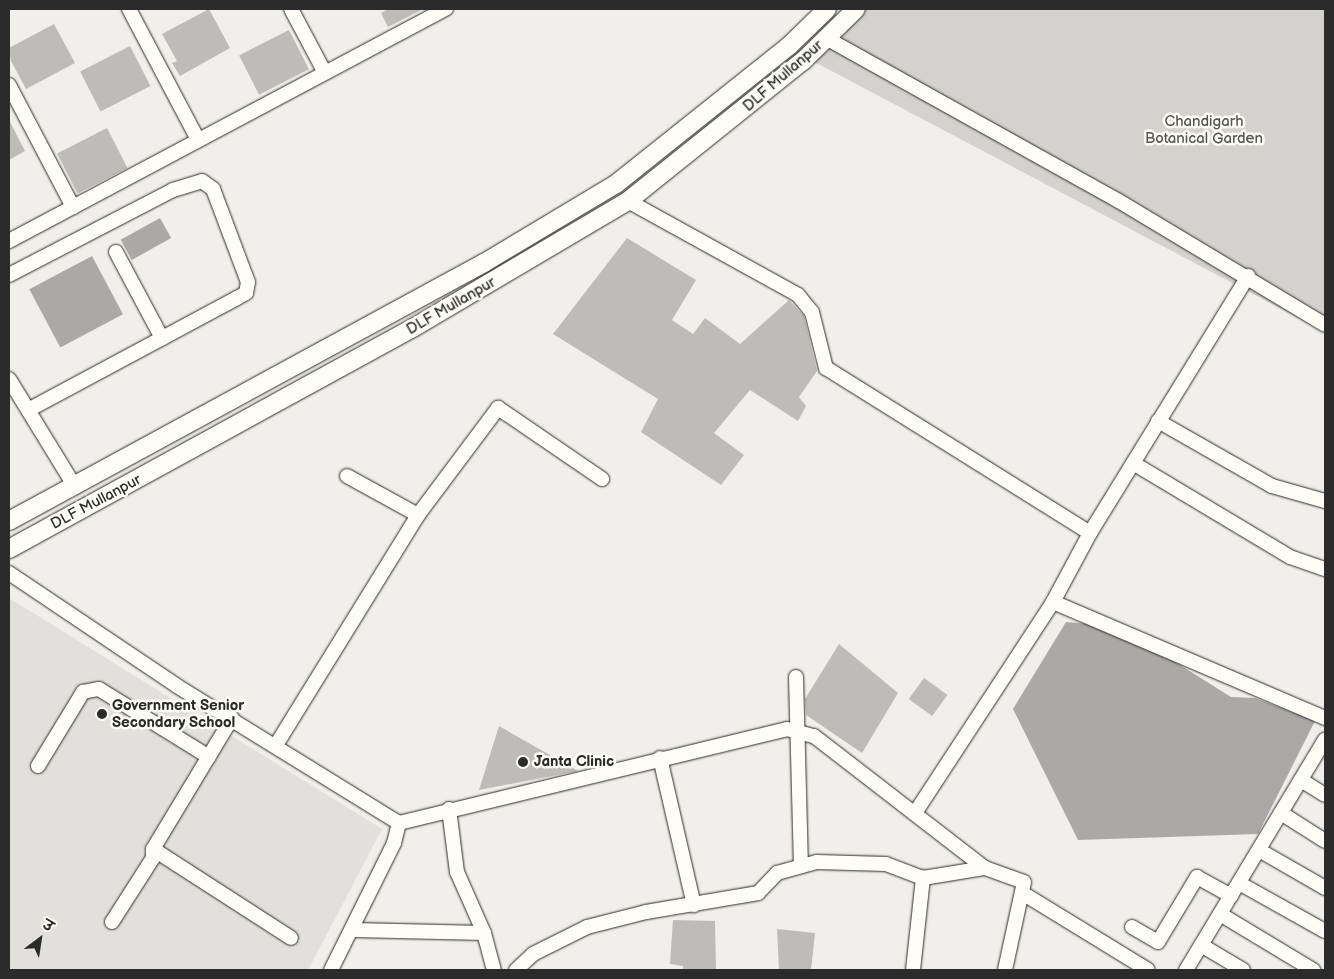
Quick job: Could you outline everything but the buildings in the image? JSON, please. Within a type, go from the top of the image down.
[{"type":"main road","name":"DLF Mullanpur","points":[[9,520],[484,263],[616,184],[736,90],[827,9]]},
{"type":"main road","name":"DLF Mullanpur","points":[[9,549],[413,328],[628,201],[718,131],[826,38],[856,9]]},
{"type":"street","points":[[129,9],[198,140]]},
{"type":"street","points":[[291,9],[325,73]]},
{"type":"street","points":[[9,241],[446,9]]},
{"type":"street","points":[[826,38],[1248,276],[1325,325]]},
{"type":"street","points":[[9,85],[73,207]]},
{"type":"street","points":[[9,275],[174,190],[202,182],[213,189],[247,276],[248,287],[246,293],[28,410]]},
{"type":"street","points":[[628,201],[798,295],[812,312],[826,368],[1090,533]]},
{"type":"street","points":[[116,252],[162,338]]},
{"type":"street","points":[[915,813],[1054,602],[1090,533],[1248,276]]},
{"type":"street","points":[[9,380],[74,485]]},
{"type":"street","points":[[276,745],[418,516],[498,408],[602,479]]},
{"type":"street","points":[[1158,421],[1272,486],[1325,501]]},
{"type":"street","points":[[1133,463],[1290,557],[1325,569]]},
{"type":"street","points":[[347,476],[418,516]]},
{"type":"street","points":[[9,573],[177,686],[276,745],[399,823],[660,758],[787,729],[814,736],[985,868],[1024,888],[1148,970]]},
{"type":"street","points":[[1054,602],[1325,718]]},
{"type":"street","points":[[796,677],[801,866]]},
{"type":"street","points":[[38,766],[83,692],[99,689],[209,757]]},
{"type":"street","points":[[112,922],[153,858],[153,848],[232,718]]},
{"type":"street","points":[[1186,970],[1301,780],[1323,748]]},
{"type":"street","points":[[660,758],[694,905]]},
{"type":"street","points":[[1301,780],[1325,795]]},
{"type":"street","points":[[449,810],[457,872],[484,933],[494,970]]},
{"type":"street","points":[[1281,813],[1325,841]]},
{"type":"street","points":[[331,970],[353,930],[394,843],[399,823]]},
{"type":"street","points":[[153,848],[292,938]]},
{"type":"street","points":[[1259,850],[1325,888]]},
{"type":"street","points":[[516,970],[533,954],[587,927],[646,912],[758,894],[777,873],[817,862],[886,864],[923,878],[985,868]]},
{"type":"street","points":[[1132,927],[1158,942],[1197,877],[1231,896]]},
{"type":"street","points":[[913,970],[923,878]]},
{"type":"street","points":[[1239,883],[1325,931]]},
{"type":"street","points":[[1006,970],[1024,888]]},
{"type":"street","points":[[1220,914],[1313,970]]},
{"type":"street","points":[[353,930],[484,933]]},
{"type":"street","points":[[1201,945],[1243,970]]},
{"type":"shaded area","points":[[160,218],[171,238],[132,260],[121,240]]},
{"type":"shaded area","points":[[92,256],[123,314],[60,348],[29,289]]},
{"type":"shaded area","name":"Government Senior Secondary School","points":[[9,598],[382,829],[308,970],[9,970]]},
{"type":"shaded area","points":[[1066,622],[1118,626],[1231,697],[1255,698],[1315,721],[1258,834],[1078,840],[1013,709]]},
{"type":"green space","name":"Chandigarh Botanical Garden","points":[[860,9],[1325,9],[1325,332],[807,58]]},
{"type":"place","name":"Government Senior Secondary School","points":[[102,714]]},
{"type":"place","name":"Janta Clinic","points":[[523,762]]}]
